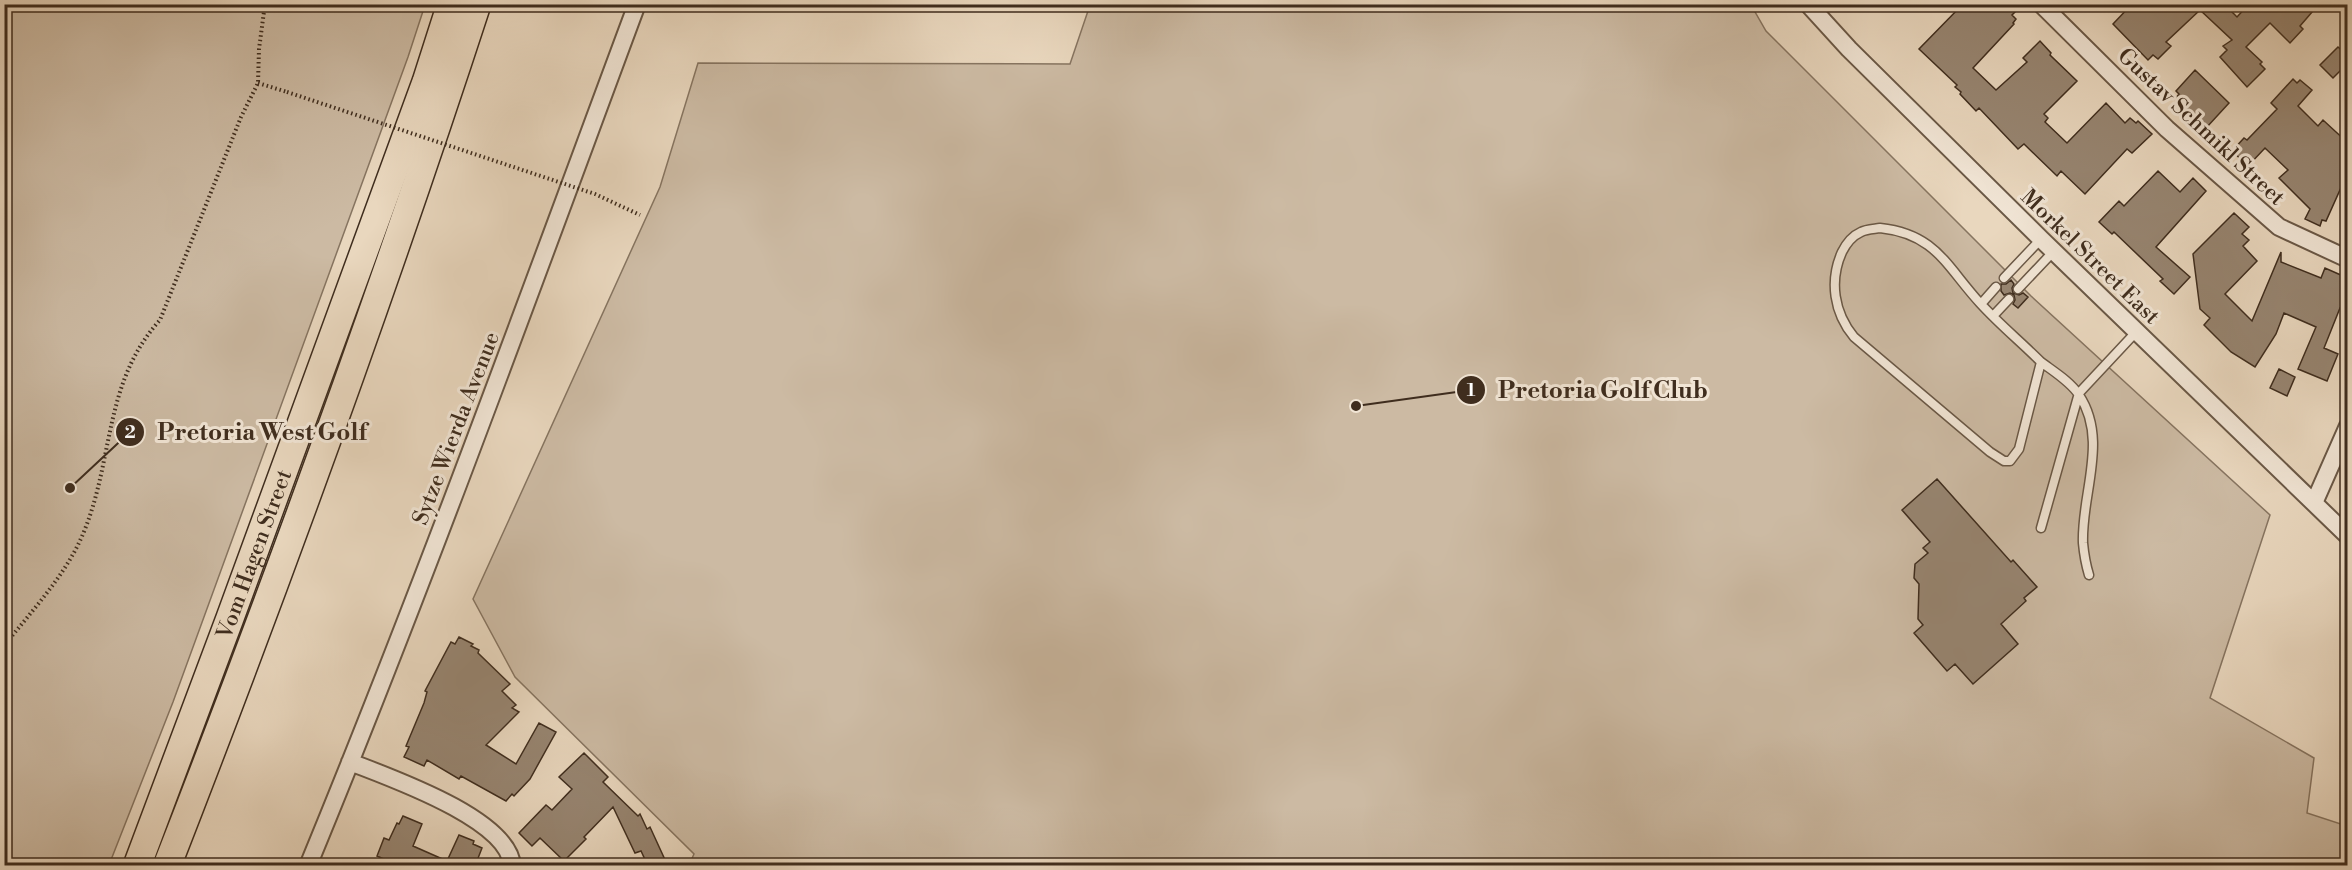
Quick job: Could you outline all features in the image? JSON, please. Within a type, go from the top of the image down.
[{"type":"main road","name":"Vom Hagen Street","points":[[137,866],[418,105],[451,4]]},
{"type":"main road","name":"Vom Hagen Street","points":[[167,866],[239,680],[362,344],[477,4]]},
{"type":"street","name":"Sytze Wierda Avenue","points":[[308,866],[351,762],[458,484],[637,4]]},
{"type":"street","name":"Morkel Street East","points":[[1808,4],[1849,49],[2041,239],[2348,536]]},
{"type":"street","name":"Gustav Schmikl Street","points":[[2041,4],[2167,129],[2271,220],[2290,233],[2348,259]]},
{"type":"street","points":[[2314,503],[2348,426]]},
{"type":"street","points":[[351,762],[451,804],[494,835],[508,852],[512,866]]},
{"type":"lane","points":[[2041,362],[2019,449],[2010,461],[2004,461],[1990,452],[1854,337],[1846,327],[1834,297],[1834,278],[1847,242],[1861,232],[1880,228],[1918,237],[1934,248],[1993,316],[2041,362],[2079,393],[2090,419],[2093,434],[2083,543],[2089,575]]},
{"type":"lane","points":[[2004,278],[2041,239]]},
{"type":"lane","points":[[2018,290],[2054,251]]},
{"type":"lane","points":[[1981,304],[1996,287]]},
{"type":"lane","points":[[1993,316],[2009,299]]},
{"type":"lane","points":[[2041,528],[2079,393],[2137,331]]},
{"type":"path","points":[[4,646],[60,576],[85,530],[102,476],[117,399],[129,366],[143,339],[160,320],[241,117],[258,82],[259,49],[265,4]]},
{"type":"path","points":[[258,82],[595,195],[640,215]]},
{"type":"shaded area","points":[[5,4],[425,5],[173,702],[109,865],[5,865]]},
{"type":"shaded area","points":[[1090,5],[1751,5],[1766,31],[2031,296],[2270,515],[2210,698],[2314,758],[2307,813],[2347,826],[2347,865],[689,865],[694,854],[515,677],[473,599],[660,187],[698,63],[1070,64]]},
{"type":"building","points":[[1963,4],[2023,4],[2012,15],[2016,19],[2014,24],[1973,68],[1996,90],[2027,62],[2023,58],[2040,41],[2051,53],[2050,55],[2077,81],[2044,114],[2048,118],[2045,122],[2067,143],[2106,103],[2125,123],[2130,118],[2136,123],[2138,121],[2152,134],[2132,153],[2127,149],[2085,194],[2061,171],[2057,176],[2024,144],[2018,149],[1979,108],[1976,111],[1960,94],[1961,92],[1955,87],[1957,85],[1919,49]]},
{"type":"building","points":[[2132,4],[2224,4],[2237,17],[2249,4],[2319,4],[2300,26],[2303,29],[2290,43],[2270,23],[2246,47],[2262,62],[2260,64],[2265,69],[2247,87],[2220,57],[2227,50],[2223,46],[2232,40],[2200,10],[2166,42],[2171,46],[2158,59],[2153,55],[2148,60],[2113,24]]},
{"type":"building","points":[[2338,47],[2348,56],[2348,63],[2333,78],[2320,65]]},
{"type":"building","points":[[2195,70],[2229,103],[2207,127],[2176,98],[2179,94],[2176,91]]},
{"type":"building","points":[[2293,79],[2297,83],[2300,80],[2312,90],[2298,106],[2318,126],[2323,120],[2348,143],[2348,172],[2326,221],[2322,220],[2320,226],[2305,219],[2310,209],[2279,178],[2288,170],[2265,148],[2248,166],[2232,151],[2244,138],[2247,140],[2277,109],[2271,103]]},
{"type":"building","points":[[2158,171],[2180,192],[2193,178],[2206,191],[2156,247],[2190,277],[2174,294],[2160,281],[2163,279],[2114,232],[2112,234],[2099,222],[2119,201],[2124,206]]},
{"type":"building","points":[[2234,213],[2249,227],[2242,234],[2249,240],[2243,246],[2257,261],[2225,294],[2252,321],[2281,252],[2281,262],[2321,278],[2325,268],[2343,276],[2342,279],[2348,281],[2348,311],[2340,308],[2324,348],[2338,354],[2327,381],[2298,369],[2316,327],[2284,313],[2276,334],[2255,367],[2231,352],[2204,325],[2210,318],[2200,309],[2193,254]]},
{"type":"building","points":[[2011,280],[2014,284],[2013,293],[2019,295],[2023,293],[2028,297],[2018,308],[2013,304],[2014,295],[2010,293],[2004,295],[2001,291],[2001,284],[2006,284]]},
{"type":"building","points":[[2279,369],[2295,377],[2287,396],[2270,388]]},
{"type":"building","points":[[1937,479],[2011,562],[2013,560],[2037,587],[2024,598],[2026,601],[2001,624],[2018,644],[1973,684],[1955,664],[1947,671],[1914,633],[1923,625],[1918,619],[1919,584],[1914,578],[1915,564],[1928,553],[1923,548],[1930,542],[1902,510]]},
{"type":"building","points":[[459,637],[473,644],[471,646],[479,650],[478,653],[510,684],[502,691],[516,705],[512,708],[519,712],[486,745],[516,764],[539,723],[556,732],[530,779],[506,801],[461,776],[459,779],[427,760],[424,766],[404,757],[409,747],[406,746],[424,703],[427,692],[425,691],[451,642],[455,644]]},
{"type":"building","points":[[584,753],[608,777],[603,782],[638,816],[640,814],[647,829],[650,827],[666,862],[658,866],[648,866],[641,851],[635,853],[613,807],[564,861],[540,838],[532,846],[519,833],[546,805],[552,810],[572,789],[559,777]]},
{"type":"building","points":[[403,816],[422,824],[413,846],[447,861],[459,835],[474,841],[473,844],[482,848],[475,866],[399,866],[377,856],[384,838],[389,840]]},
{"type":"place","name":"Pretoria Golf Club","points":[[1356,406]]},
{"type":"place","name":"Pretoria West Golf","points":[[70,488]]}]
